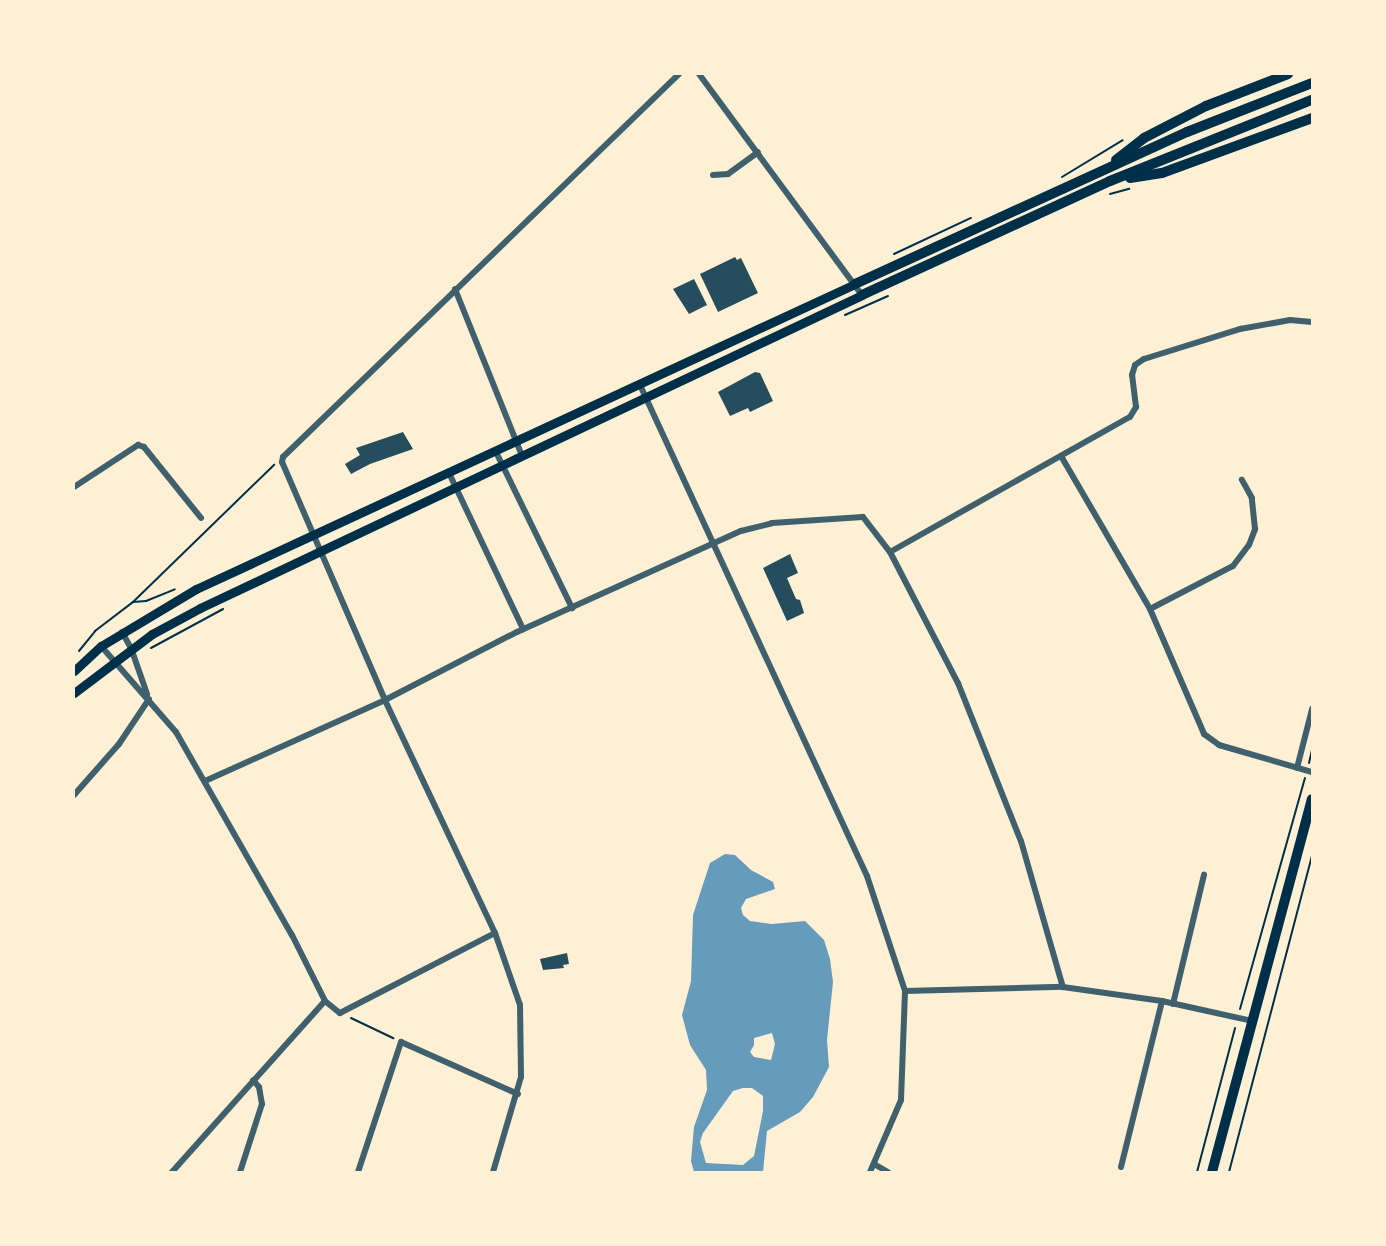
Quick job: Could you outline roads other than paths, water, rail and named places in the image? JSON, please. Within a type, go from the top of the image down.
[{"type":"highway","points":[[1108,175],[1144,138],[1206,106],[1288,74]]},
{"type":"highway","points":[[862,295],[1108,175],[1187,132],[1312,83]]},
{"type":"highway","points":[[855,284],[1108,175],[1312,100]]},
{"type":"highway","points":[[1108,175],[1162,173],[1312,118]]},
{"type":"main road","points":[[74,671],[101,646],[196,589],[855,284]]},
{"type":"main road","points":[[74,694],[113,660],[191,613],[862,295]]},
{"type":"main road","points":[[1212,1172],[1312,799]]},
{"type":"street","points":[[493,1172],[518,1094],[522,1054],[520,1005],[495,933],[385,701],[282,462],[283,457],[679,74]]},
{"type":"street","points":[[699,74],[862,295]]},
{"type":"street","points":[[713,175],[727,174],[758,152]]},
{"type":"street","points":[[455,289],[522,456]]},
{"type":"street","points":[[890,552],[1130,417],[1136,407],[1132,375],[1135,365],[1144,359],[1240,329],[1290,320],[1312,322]]},
{"type":"street","points":[[640,385],[867,876],[905,991],[901,1100],[870,1172]]},
{"type":"street","points":[[74,487],[138,445],[144,447],[201,518]]},
{"type":"street","points":[[496,452],[572,608]]},
{"type":"street","points":[[1061,456],[1150,609],[1204,734],[1219,745],[1310,771]]},
{"type":"street","points":[[449,473],[523,629]]},
{"type":"street","points":[[1150,609],[1233,566],[1249,545],[1255,529],[1252,498],[1242,480]]},
{"type":"street","points":[[205,781],[385,701],[523,629],[741,531],[772,523],[863,517],[890,552],[958,683],[1021,841],[1063,986]]},
{"type":"street","points":[[122,632],[131,648],[149,699]]},
{"type":"street","points":[[101,646],[176,732],[292,935],[325,1001],[340,1013],[495,933]]},
{"type":"street","points":[[74,796],[119,744],[149,699]]},
{"type":"street","points":[[1297,768],[1312,709]]},
{"type":"street","points":[[1173,1003],[1204,875]]},
{"type":"street","points":[[905,991],[1063,986],[1173,1003],[1252,1021]]},
{"type":"street","points":[[172,1172],[325,1001]]},
{"type":"street","points":[[1121,1167],[1162,1001]]},
{"type":"street","points":[[358,1172],[401,1042],[518,1094]]},
{"type":"street","points":[[240,1172],[262,1104],[259,1087],[253,1080]]},
{"type":"street","points":[[874,1164],[888,1172]]},
{"type":"water","points":[[725,854],[735,855],[751,870],[773,882],[775,889],[746,899],[741,908],[743,915],[750,921],[772,924],[805,921],[824,940],[830,959],[833,982],[827,1040],[829,1067],[813,1097],[800,1112],[767,1131],[763,1172],[694,1172],[691,1161],[694,1127],[707,1090],[706,1070],[690,1045],[682,1015],[691,981],[693,915],[710,863]],"holes":[[[772,1033],[775,1044],[771,1060],[754,1057],[750,1052],[754,1038]],[[752,1088],[763,1096],[763,1111],[754,1156],[743,1165],[706,1163],[700,1142],[703,1133],[733,1091]]]}]
